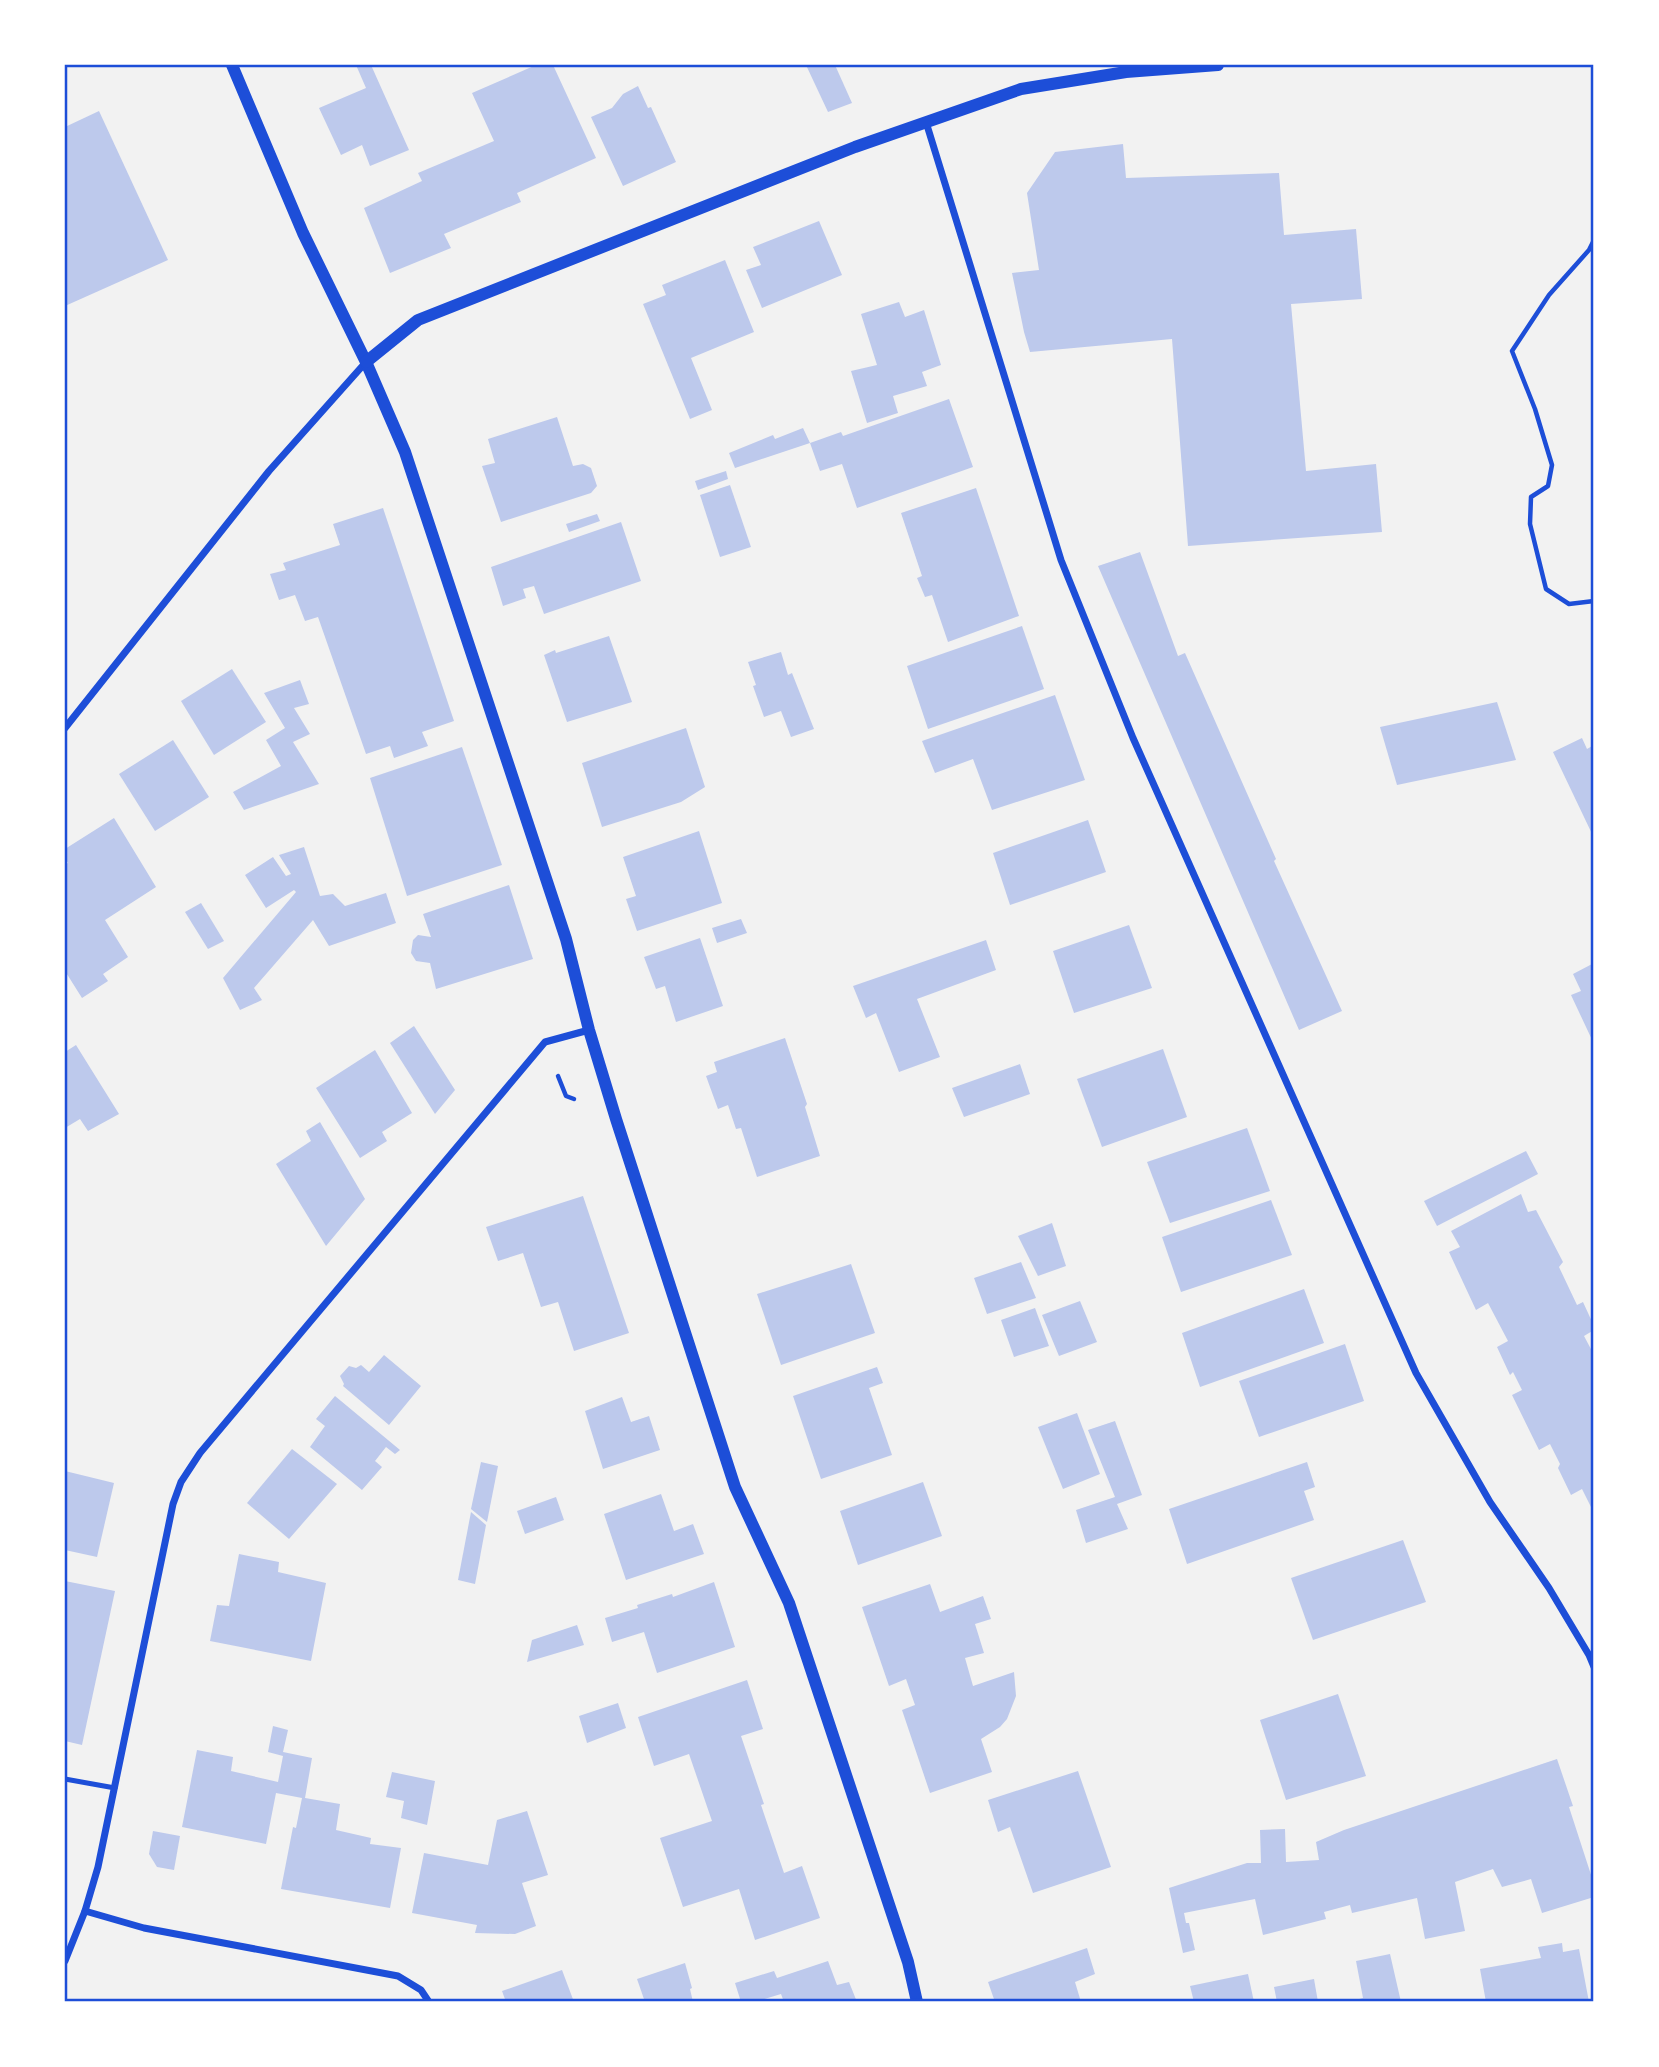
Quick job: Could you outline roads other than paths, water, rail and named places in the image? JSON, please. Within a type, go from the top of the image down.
[{"type":"street","points":[[232,65],[303,233],[366,362],[405,452],[566,939],[589,1030],[616,1119],[735,1487],[789,1603],[908,1962],[917,2002]]},
{"type":"street","points":[[65,727],[269,471],[366,362],[418,320],[855,147],[1021,89],[1126,72],[1219,65]]},
{"type":"street","points":[[926,121],[1061,560],[1133,738],[1416,1373],[1490,1502],[1549,1588],[1594,1667]]},
{"type":"street","points":[[65,1961],[85,1911],[98,1867],[173,1504],[181,1482],[209,1443],[545,1042],[589,1030]]},
{"type":"street","points":[[85,1911],[144,1928],[398,1976],[421,1990],[429,2002]]},
{"type":"lane","points":[[65,1779],[115,1788]]}]
